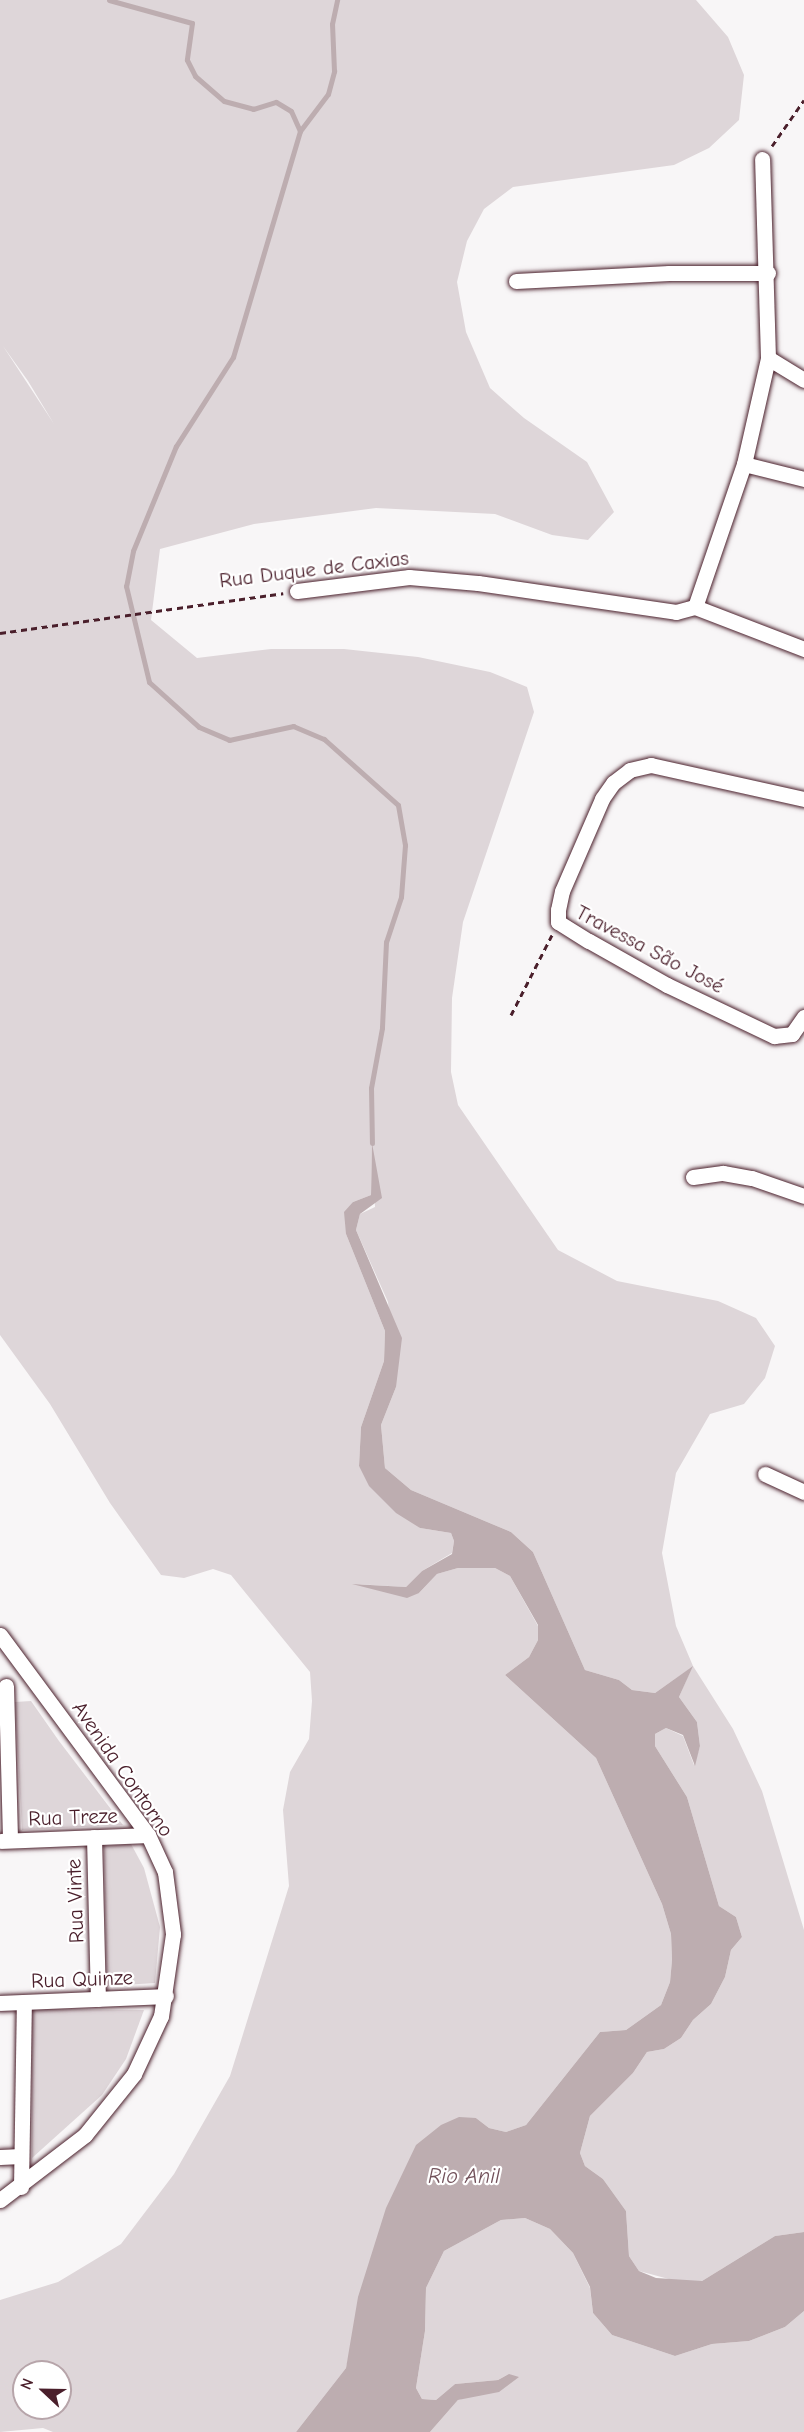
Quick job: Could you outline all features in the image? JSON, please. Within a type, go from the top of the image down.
[{"type":"street","points":[[695,607],[744,465],[768,358],[768,273],[762,159]]},
{"type":"street","points":[[516,281],[669,273],[768,273]]},
{"type":"street","points":[[768,358],[804,380]]},
{"type":"street","points":[[744,465],[804,479]]},
{"type":"street","name":"Rua Duque de Caxias","points":[[297,591],[409,577],[478,583],[676,612],[695,607],[804,649]]},
{"type":"street","name":"Travessa São José","points":[[804,799],[651,765],[630,771],[613,783],[602,799],[562,891],[558,922],[667,985],[774,1036],[792,1034],[804,1017]]},
{"type":"street","points":[[693,1177],[723,1173],[752,1178],[804,1196]]},
{"type":"street","points":[[765,1474],[804,1492]]},
{"type":"street","name":"Avenida Contorno","points":[[0,1635],[148,1835],[165,1872],[172,1911],[166,1996],[151,2041],[117,2099],[85,2135],[21,2187],[0,2200]]},
{"type":"street","points":[[5,1840],[3,1686],[36,1685]]},
{"type":"street","name":"Rua Treze","points":[[5,1840],[148,1835]]},
{"type":"street","name":"Rua Vinte","points":[[94,1837],[98,1999]]},
{"type":"street","name":"Rua Quinze","points":[[0,2002],[166,1996]]},
{"type":"street","points":[[21,2187],[24,2002]]},
{"type":"street","points":[[0,2157],[21,2156]]},
{"type":"path","points":[[762,159],[804,100]]},
{"type":"path","name":"Rua Duque de Caxias","points":[[0,633],[297,591]]},
{"type":"path","points":[[511,1015],[558,922]]},
{"type":"shaded area","points":[[0,0],[696,0],[728,37],[744,75],[739,120],[709,148],[674,165],[513,187],[484,209],[467,241],[457,282],[466,332],[490,388],[524,418],[587,462],[614,512],[588,540],[552,535],[495,514],[376,508],[254,524],[160,549],[151,620],[197,658],[271,649],[344,649],[418,657],[490,672],[527,687],[534,712],[463,922],[452,998],[451,1072],[458,1105],[558,1250],[617,1281],[718,1301],[756,1318],[775,1346],[765,1378],[744,1404],[710,1414],[676,1473],[662,1553],[676,1626],[693,1666],[733,1729],[762,1791],[804,1930],[804,2232],[775,2236],[702,2281],[680,2282],[639,2271],[629,2256],[626,2211],[603,2179],[585,2166],[580,2153],[590,2116],[633,2073],[647,2052],[664,2049],[681,2038],[693,2020],[711,2004],[725,1977],[731,1950],[742,1937],[736,1917],[719,1906],[687,1797],[655,1746],[655,1734],[666,1728],[683,1736],[694,1765],[700,1746],[697,1722],[679,1697],[692,1667],[655,1693],[632,1690],[619,1680],[585,1670],[533,1552],[511,1532],[411,1490],[385,1468],[381,1425],[396,1387],[388,1302],[356,1230],[360,1214],[375,1207],[372,1146],[371,1195],[353,1202],[346,1234],[385,1331],[384,1361],[361,1427],[359,1466],[420,1528],[451,1533],[454,1541],[452,1553],[422,1571],[406,1587],[355,1584],[419,1593],[437,1574],[458,1568],[495,1568],[510,1576],[538,1626],[538,1640],[529,1657],[505,1675],[596,1758],[662,1904],[671,1934],[670,1982],[661,2005],[626,2030],[600,2032],[526,2125],[506,2132],[489,2128],[476,2118],[354,2333],[346,2368],[296,2432],[53,2432],[43,2428],[0,2432],[0,2300],[58,2282],[121,2244],[174,2174],[230,2076],[289,1886],[283,1810],[290,1772],[309,1739],[312,1701],[310,1672],[231,1575],[213,1569],[184,1578],[161,1575],[110,1503],[50,1404],[0,1335]],"holes":[[[3,346],[28,381],[54,424]]]},
{"type":"shaded area","points":[[31,1701],[123,1825],[22,1830],[15,1702]]},
{"type":"shaded area","points":[[131,1844],[144,1868],[160,1927],[155,1983],[107,1986],[104,1846]]},
{"type":"shaded area","points":[[32,2009],[144,2010],[126,2059],[102,2095],[32,2158]]},
{"type":"shaded area","points":[[525,2218],[550,2229],[573,2253],[590,2288],[593,2313],[612,2335],[675,2356],[712,2344],[749,2341],[785,2327],[804,2311],[804,2432],[430,2432],[458,2400],[474,2395],[509,2374],[498,2380],[455,2384],[436,2400],[422,2399],[416,2388],[425,2331],[426,2288],[444,2251],[501,2220]]},
{"type":"water","name":"Rio Anil","points":[[372,1143],[382,1198],[360,1214],[356,1230],[402,1338],[396,1387],[381,1425],[385,1468],[411,1490],[511,1532],[533,1552],[585,1670],[619,1680],[632,1690],[655,1693],[693,1666],[679,1697],[697,1722],[700,1746],[695,1766],[683,1735],[666,1728],[655,1734],[655,1746],[687,1797],[719,1906],[736,1917],[742,1937],[731,1950],[725,1977],[711,2004],[693,2020],[681,2038],[664,2049],[647,2052],[633,2073],[590,2116],[580,2153],[585,2166],[603,2179],[626,2211],[629,2256],[639,2271],[656,2278],[702,2281],[775,2236],[804,2232],[804,2311],[785,2327],[749,2341],[712,2344],[675,2356],[612,2335],[593,2313],[590,2287],[573,2253],[550,2229],[525,2218],[501,2220],[444,2251],[426,2288],[425,2331],[416,2388],[422,2399],[436,2400],[455,2384],[498,2380],[509,2374],[519,2377],[499,2392],[458,2400],[430,2432],[296,2432],[346,2368],[358,2297],[386,2208],[416,2145],[441,2125],[459,2117],[476,2118],[489,2128],[506,2132],[526,2125],[600,2032],[626,2030],[661,2005],[670,1982],[672,1960],[671,1934],[662,1904],[596,1758],[505,1675],[529,1657],[538,1640],[538,1625],[510,1576],[495,1568],[458,1568],[437,1574],[419,1593],[407,1598],[352,1584],[406,1587],[422,1571],[452,1554],[454,1541],[451,1533],[420,1528],[396,1513],[369,1486],[359,1466],[361,1427],[384,1361],[385,1331],[346,1234],[344,1212],[353,1202],[371,1195]]},
{"type":"waterway","points":[[109,0],[192,23],[187,60],[195,76],[224,101],[253,109],[276,102],[291,111],[300,131],[233,357],[176,446],[133,551],[126,586],[149,682],[199,727],[229,740],[293,726],[324,739],[398,805],[405,845],[401,897],[386,942],[382,1028],[371,1088],[372,1143]]},
{"type":"waterway","points":[[300,131],[328,94],[334,71],[332,24],[337,0]]}]
